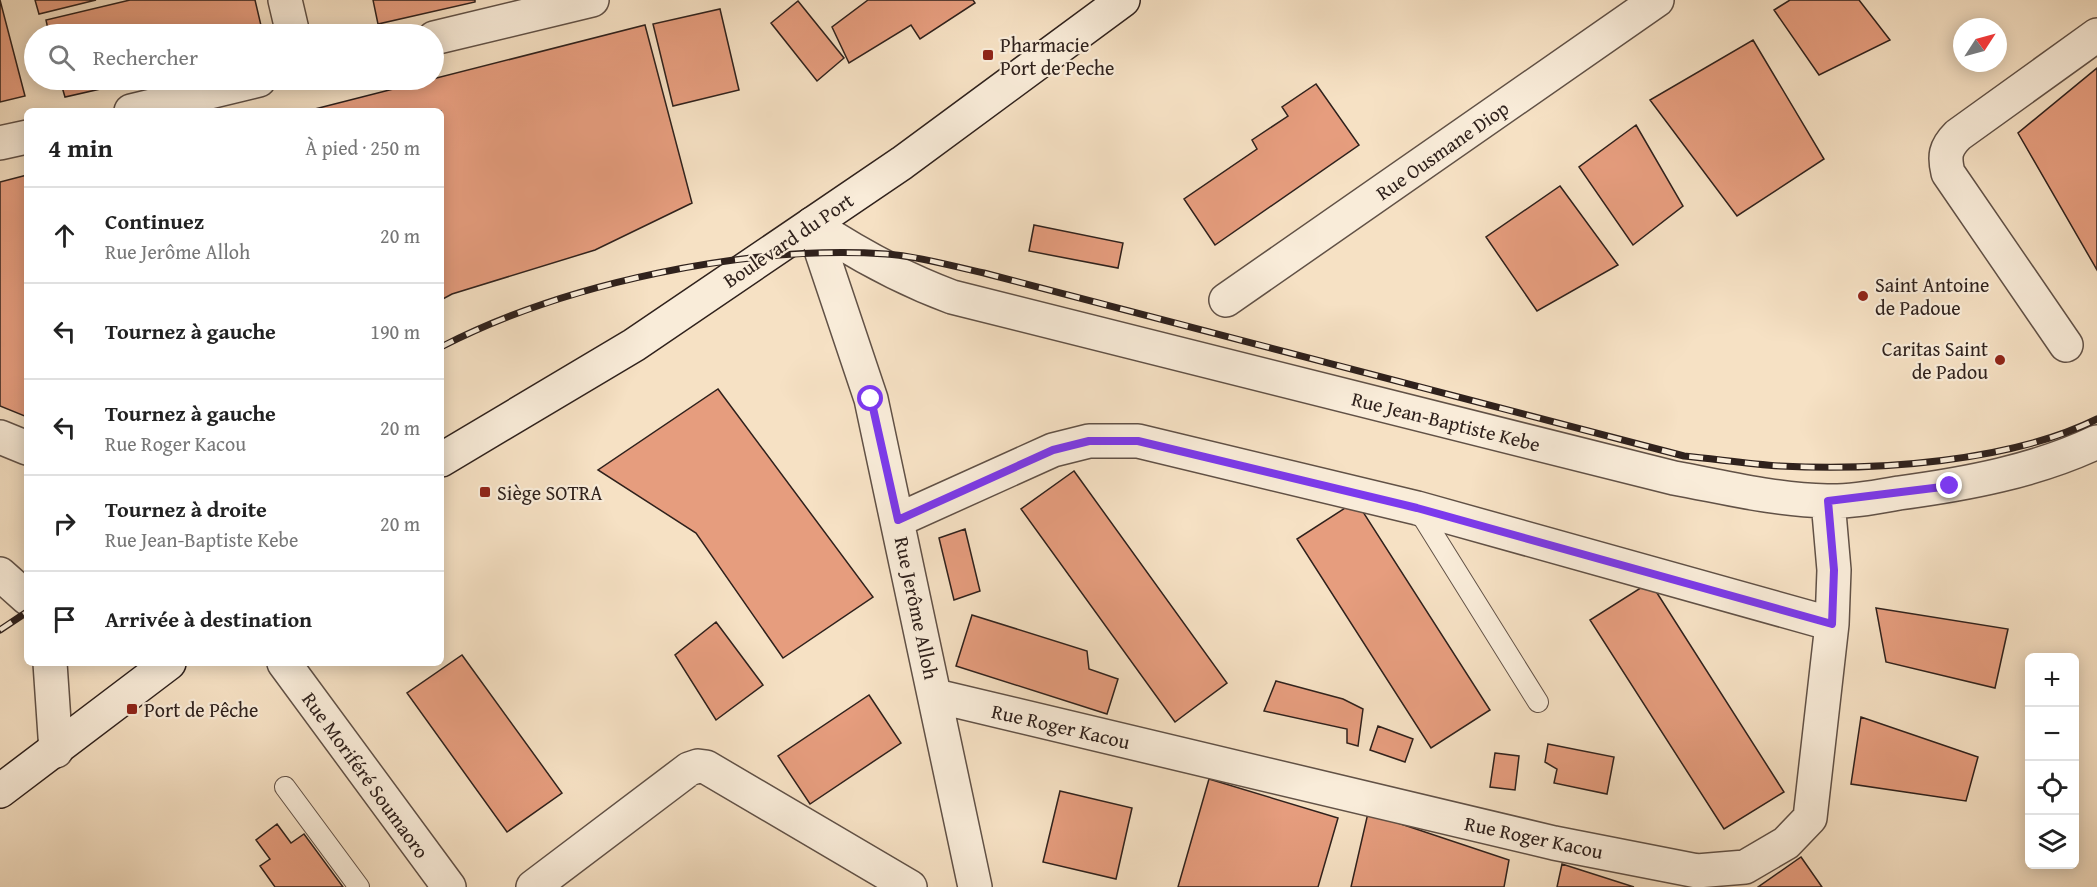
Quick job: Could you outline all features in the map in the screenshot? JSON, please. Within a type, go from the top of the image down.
[{"type":"street","points":[[285,0],[291,24]]},
{"type":"street","points":[[444,34],[513,9],[592,0]]},
{"type":"street","name":"Boulevard du Port","points":[[444,458],[634,345],[815,226],[1123,0]]},
{"type":"street","name":"Rue Ousmane Diop","points":[[1226,300],[1657,0]]},
{"type":"street","points":[[2066,345],[1948,173],[1945,158],[1947,145],[1958,135],[2097,35]]},
{"type":"street","points":[[143,108],[218,90]]},
{"type":"street","points":[[0,143],[24,138]]},
{"type":"street","name":"Rue Jean-Baptiste Kebe","points":[[815,226],[855,254],[905,279],[952,297],[1674,478],[1777,497],[1828,501],[1950,486],[2032,466],[2074,453],[2097,442]]},
{"type":"street","name":"Rue Jerôme Alloh","points":[[815,226],[871,399],[975,887]]},
{"type":"street","points":[[0,437],[24,447]]},
{"type":"street","points":[[898,520],[1053,450],[1089,441],[1138,441],[1417,508],[1832,624]]},
{"type":"street","name":"Rue Roger Kacou","points":[[936,696],[1696,879],[1745,867],[1786,843],[1810,818],[1832,624],[1834,570],[1828,501]]},
{"type":"street","points":[[0,574],[24,595]]},
{"type":"street","points":[[50,666],[56,751]]},
{"type":"street","points":[[0,791],[56,751],[165,666]]},
{"type":"street","name":"Rue Moriféré Soumaoro","points":[[286,666],[448,887]]},
{"type":"street","points":[[533,887],[689,769],[698,766],[706,767],[910,887]]},
{"type":"lane","points":[[1417,508],[1538,702]]},
{"type":"lane","points":[[285,787],[359,887]]},
{"type":"building","points":[[0,0],[25,96],[0,102]]},
{"type":"building","points":[[35,0],[96,0],[39,14]]},
{"type":"building","points":[[130,0],[255,0],[261,24],[47,24],[46,20]]},
{"type":"building","points":[[373,0],[475,0],[475,2],[378,24]]},
{"type":"building","points":[[868,0],[973,0],[975,3],[920,39],[911,25],[849,63],[832,27]]},
{"type":"building","points":[[1790,0],[1859,0],[1890,40],[1819,75],[1774,10]]},
{"type":"building","points":[[798,1],[844,58],[817,81],[771,23]]},
{"type":"building","points":[[720,9],[739,90],[673,106],[653,24]]},
{"type":"building","points":[[645,25],[692,203],[595,250],[444,298],[444,108],[319,108],[390,90],[444,90],[444,76]]},
{"type":"building","points":[[1753,40],[1824,159],[1737,216],[1650,100]]},
{"type":"building","points":[[2097,68],[2097,270],[2018,133]]},
{"type":"building","points":[[1316,84],[1359,145],[1215,245],[1184,199],[1257,149],[1252,140],[1288,116],[1282,107]]},
{"type":"building","points":[[63,90],[96,90],[65,97]]},
{"type":"building","points":[[1636,125],[1683,206],[1633,245],[1579,167]]},
{"type":"building","points":[[24,176],[24,416],[0,406],[0,182]]},
{"type":"building","points":[[1560,186],[1618,265],[1537,311],[1486,237]]},
{"type":"building","points":[[1034,225],[1123,243],[1118,268],[1029,251]]},
{"type":"building","points":[[718,389],[873,597],[783,658],[696,533],[598,470]]},
{"type":"building","points":[[1074,471],[1227,683],[1175,722],[1021,509]]},
{"type":"building","points":[[1356,501],[1490,710],[1431,748],[1297,539]]},
{"type":"building","points":[[965,529],[980,591],[954,600],[939,538]]},
{"type":"building","points":[[1650,582],[1784,792],[1724,829],[1590,620]]},
{"type":"building","points":[[1876,608],[2008,629],[1995,688],[1886,662]]},
{"type":"building","points":[[972,615],[1087,651],[1089,669],[1118,679],[1107,714],[956,666]]},
{"type":"building","points":[[716,622],[763,685],[716,720],[675,655]]},
{"type":"building","points":[[462,655],[562,793],[507,832],[407,693]]},
{"type":"building","points":[[1276,681],[1343,699],[1363,709],[1358,746],[1347,743],[1347,729],[1264,711]]},
{"type":"building","points":[[869,695],[901,743],[810,804],[778,756]]},
{"type":"building","points":[[1861,717],[1978,757],[1966,801],[1851,784]]},
{"type":"building","points":[[1378,726],[1413,739],[1405,762],[1370,750]]},
{"type":"building","points":[[1548,744],[1614,757],[1607,794],[1554,783],[1557,769],[1545,762]]},
{"type":"building","points":[[1495,753],[1519,756],[1515,790],[1490,787]]},
{"type":"building","points":[[1209,779],[1338,818],[1318,887],[1178,887]]},
{"type":"building","points":[[1060,791],[1132,808],[1116,879],[1043,862]]},
{"type":"building","points":[[1368,813],[1509,860],[1504,887],[1351,887]]},
{"type":"building","points":[[277,824],[291,843],[304,834],[343,887],[275,887],[260,866],[270,859],[256,840]]},
{"type":"building","points":[[1801,857],[1822,887],[1758,887]]},
{"type":"building","points":[[1562,864],[1634,887],[1557,887]]},
{"type":"railway","points":[[444,346],[490,324],[543,304],[599,287],[658,273],[775,256],[832,253],[886,254],[922,259],[984,273],[1684,456],[1780,466],[1900,465],[1942,461],[2024,445],[2062,434],[2097,419]]},
{"type":"railway","points":[[0,630],[24,614]]},
{"type":"place","name":"Pharmacie Port de Peche","points":[[988,55]]},
{"type":"place","name":"Saint Antoine de Padoue","points":[[1863,296]]},
{"type":"place","name":"Caritas Saint de Padou","points":[[2000,360]]},
{"type":"place","name":"Siège SOTRA","points":[[485,492]]},
{"type":"place","name":"Port de Pêche","points":[[132,709]]},
{"type":"route","points":[[871,399],[898,520],[1053,450],[1089,441],[1138,441],[1417,508],[1832,624],[1834,570],[1828,501],[1869,498],[1950,486]]}]
